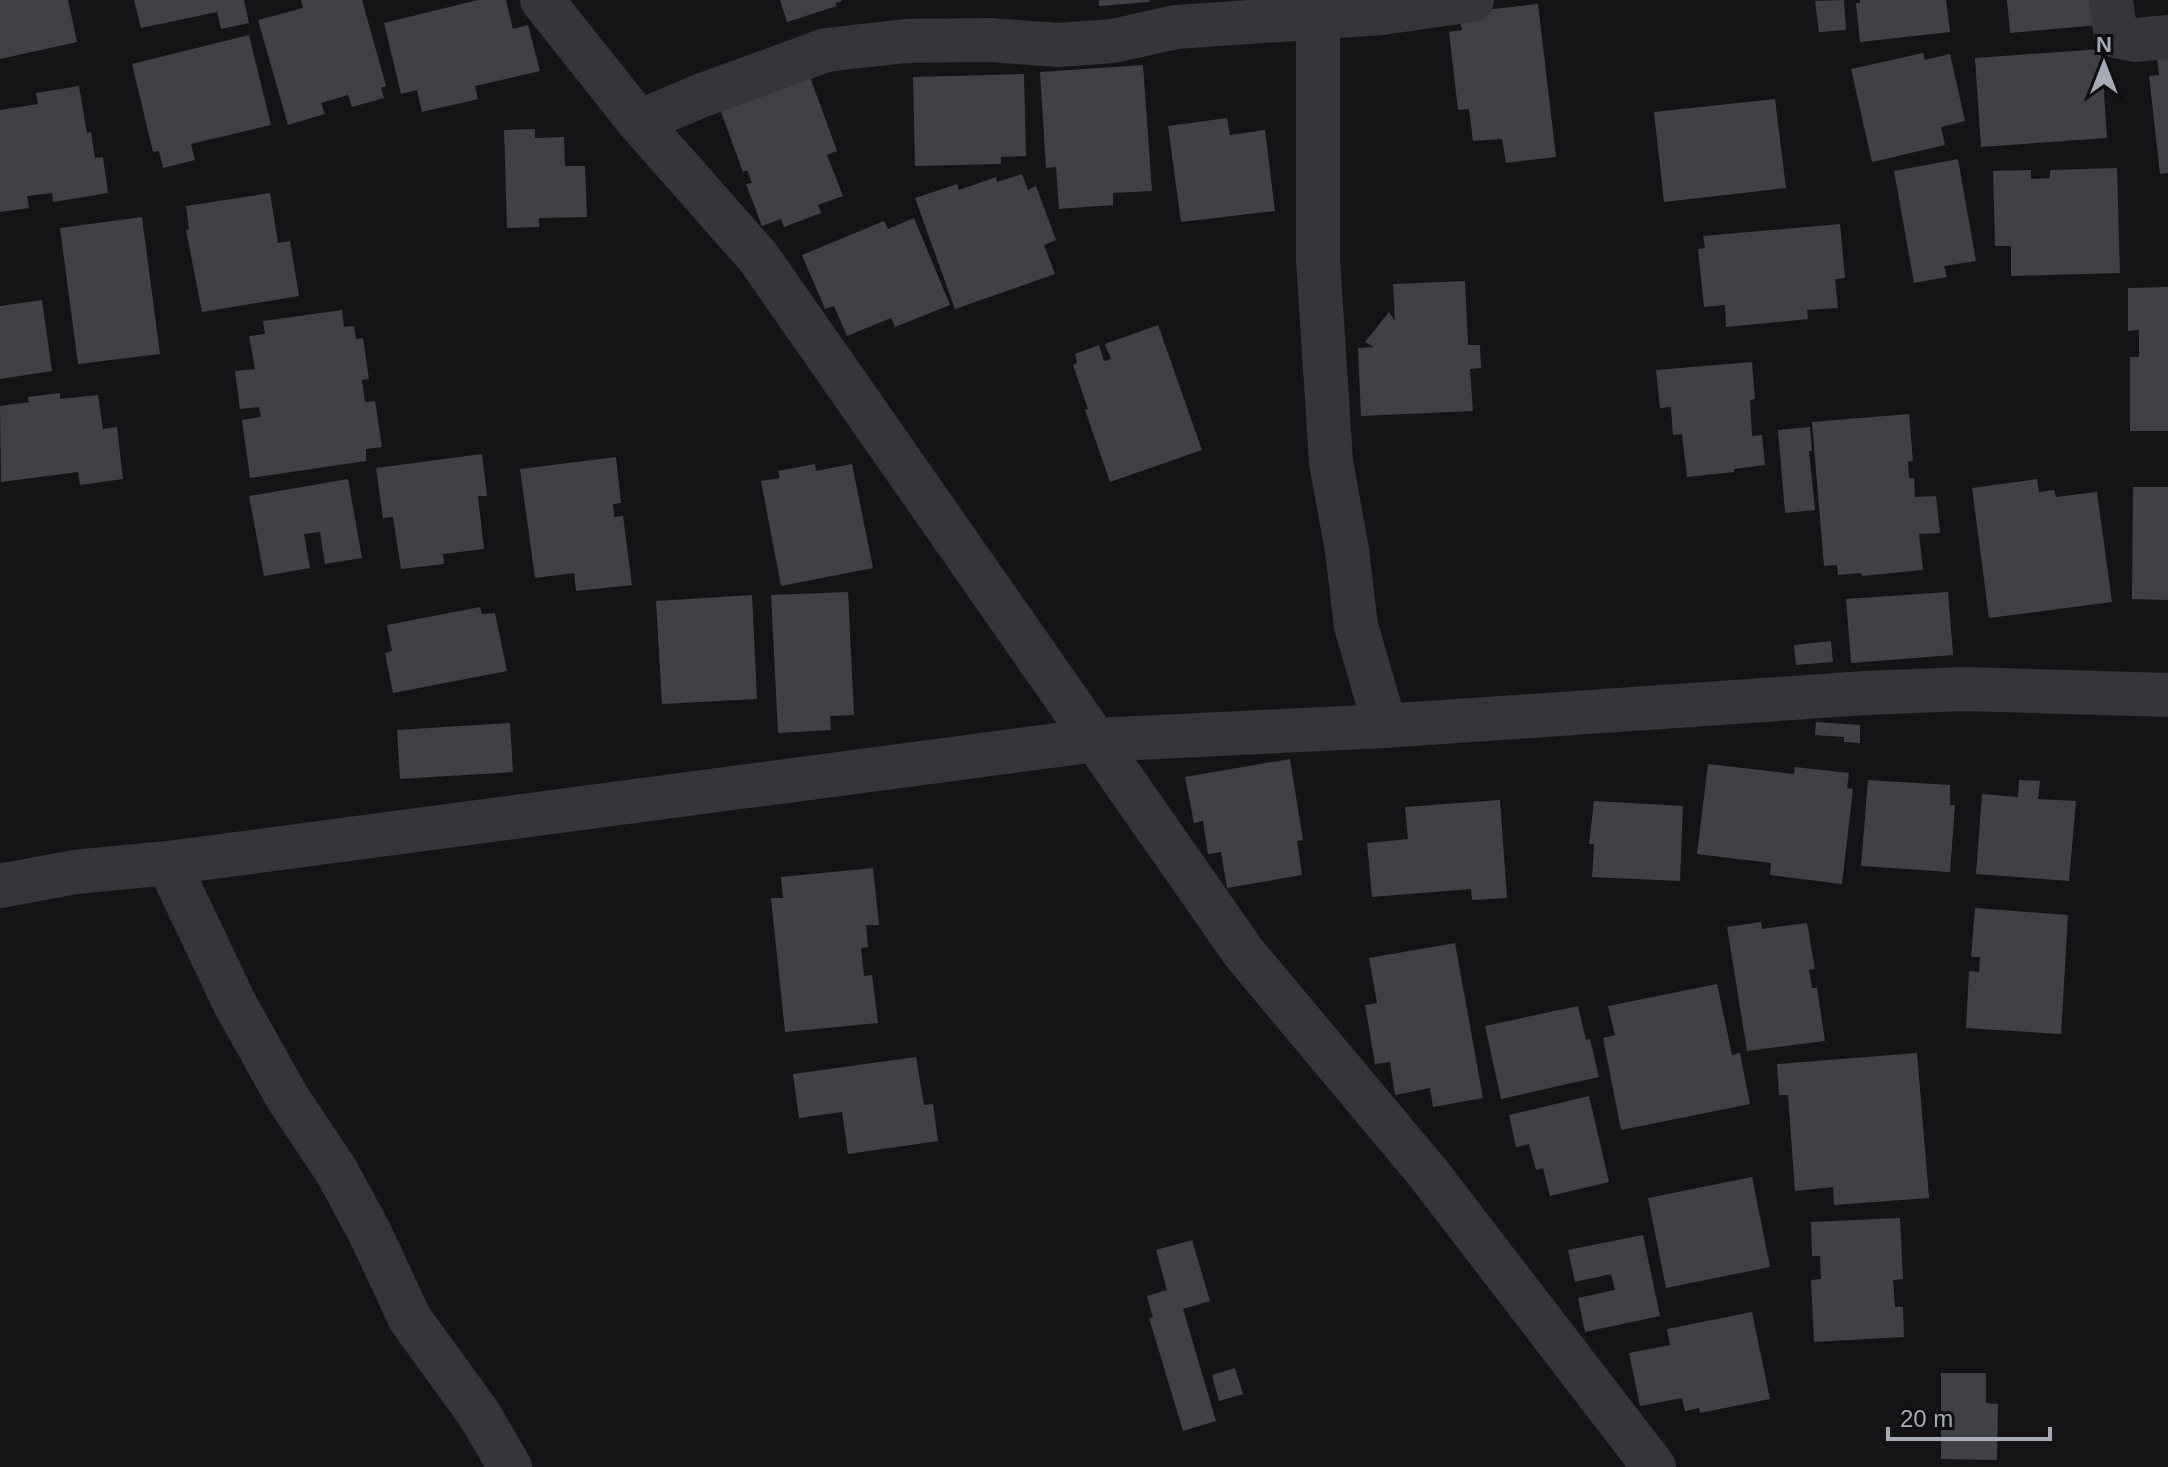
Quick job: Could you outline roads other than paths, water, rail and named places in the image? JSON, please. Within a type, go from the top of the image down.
[{"type":"street","points":[[542,0],[639,122],[758,257],[1244,953],[1428,1173],[1654,1467]]},
{"type":"street","points":[[639,122],[826,50],[906,41],[990,40],[1058,45],[1099,42],[1176,27],[1382,13],[1469,0]]},
{"type":"street","points":[[2111,0],[2116,36],[2135,40],[2168,37]]},
{"type":"street","points":[[1318,16],[1318,259],[1331,462],[1347,550],[1356,626],[1385,726]]},
{"type":"street","points":[[0,886],[75,872],[168,863],[1095,740],[1385,726],[1879,692],[1964,689],[2168,695]]},
{"type":"street","points":[[168,863],[235,1004],[287,1097],[337,1172],[370,1233],[410,1319],[479,1414],[510,1467]]}]
